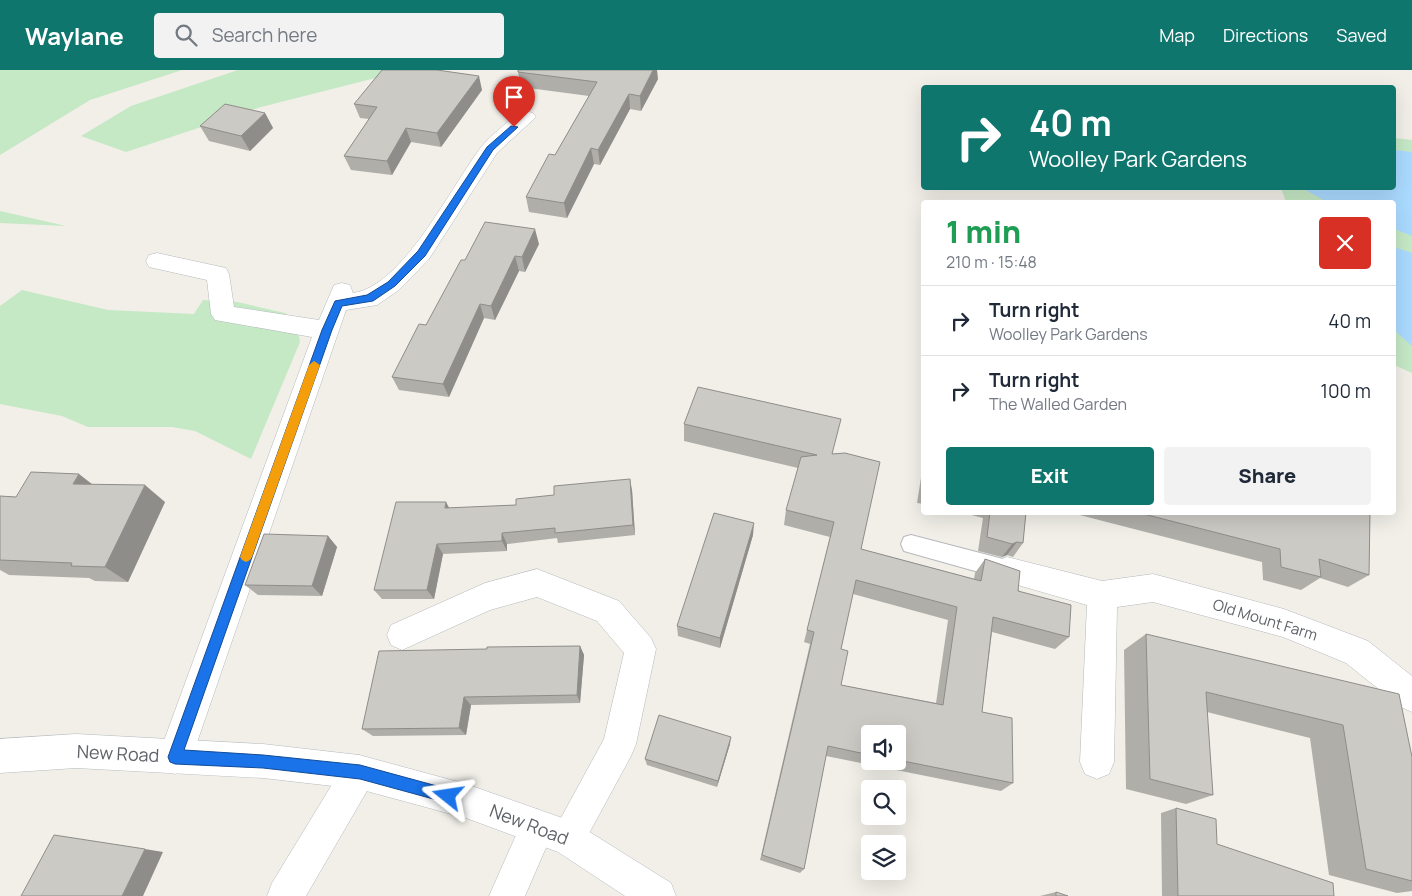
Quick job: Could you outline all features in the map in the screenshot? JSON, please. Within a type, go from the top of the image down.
[{"type":"street","points":[[175,757],[340,297],[369,299],[392,284],[421,254],[490,148],[526,117]]},
{"type":"street","points":[[157,261],[218,274],[223,314],[327,330]]},
{"type":"street","name":"Old Mount Farm","points":[[1007,570],[1102,595],[1153,588],[1284,623],[1357,652],[1412,696]]},
{"type":"street","points":[[402,634],[485,597],[537,584],[608,611],[640,648],[619,744],[552,832],[507,896]]},
{"type":"street","points":[[1096,762],[1102,595]]},
{"type":"street","name":"New Road","points":[[0,756],[76,751],[263,762],[360,772],[466,801],[552,832],[658,896]]},
{"type":"street","points":[[285,896],[360,772]]},
{"type":"lane","points":[[911,544],[1007,570]]},
{"type":"green space","points":[[0,70],[182,70],[90,100],[0,155]]},
{"type":"green space","points":[[238,70],[407,70],[261,107],[126,152],[81,136],[131,106]]},
{"type":"green space","points":[[1396,138],[1412,140],[1412,373],[1396,366],[1396,200],[1285,200],[1282,190],[1396,190]]},
{"type":"green space","points":[[0,211],[66,226],[0,223]]},
{"type":"green space","points":[[22,290],[108,310],[194,314],[203,300],[237,302],[285,313],[296,322],[300,342],[251,459],[195,431],[172,427],[88,427],[62,416],[0,404],[0,306]]},
{"type":"water","points":[[1396,150],[1412,152],[1412,236],[1396,230],[1396,200],[1323,200],[1306,190],[1396,190]]},
{"type":"water","points":[[1396,248],[1412,253],[1412,346],[1396,332]]},
{"type":"building","points":[[382,70],[437,70],[479,76],[437,133],[406,128],[387,161],[344,156],[377,107],[354,104]]},
{"type":"building","points":[[518,70],[653,70],[640,96],[629,94],[598,150],[591,148],[564,203],[526,197],[549,154],[555,155],[597,82],[518,72]]},
{"type":"building","points":[[225,104],[265,113],[241,136],[200,126]]},
{"type":"building","points":[[485,222],[535,229],[522,257],[515,256],[491,306],[480,304],[443,384],[392,377],[419,324],[426,325],[461,260],[465,260]]},
{"type":"building","points":[[698,387],[841,419],[832,454],[845,453],[880,462],[861,549],[981,581],[985,559],[1020,571],[1018,591],[1071,605],[1069,637],[993,617],[982,712],[1012,718],[1013,783],[906,762],[906,725],[861,725],[861,753],[828,746],[804,869],[762,855],[814,632],[807,630],[834,522],[786,510],[801,457],[817,455],[684,424]],"holes":[[[856,580],[957,607],[943,705],[841,685],[848,651],[841,649]]]},
{"type":"building","points":[[31,472],[79,474],[73,484],[145,485],[105,567],[71,566],[72,563],[0,560],[0,496],[16,497]]},
{"type":"building","points":[[630,479],[633,525],[555,533],[555,528],[502,533],[502,541],[437,544],[427,590],[374,590],[396,502],[446,502],[445,508],[516,505],[516,499],[554,495],[554,486]]},
{"type":"building","points":[[714,513],[754,523],[720,638],[677,626]]},
{"type":"building","points":[[990,515],[1026,515],[1023,543],[1017,542],[1012,544],[987,537]]},
{"type":"building","points":[[1148,515],[1370,515],[1369,575],[1319,559],[1321,577],[1281,567],[1280,549]]},
{"type":"building","points":[[264,534],[328,536],[312,586],[245,585]]},
{"type":"building","points":[[1146,634],[1399,694],[1412,757],[1412,881],[1366,869],[1343,725],[1206,692],[1213,795],[1150,779]]},
{"type":"building","points":[[580,646],[577,695],[464,697],[459,728],[362,729],[379,651]]},
{"type":"building","points":[[659,715],[731,737],[718,781],[645,759]]},
{"type":"building","points":[[1176,808],[1216,819],[1217,844],[1333,883],[1334,896],[1178,896]]},
{"type":"building","points":[[54,835],[145,849],[122,896],[21,896]]},
{"type":"building","points":[[1056,892],[1068,896],[1056,896]]},
{"type":"slow traffic","points":[[246,557],[314,365]]},
{"type":"route","points":[[448,796],[360,772],[263,762],[175,757],[338,303],[369,299],[392,284],[421,254],[490,148],[514,127]]}]
